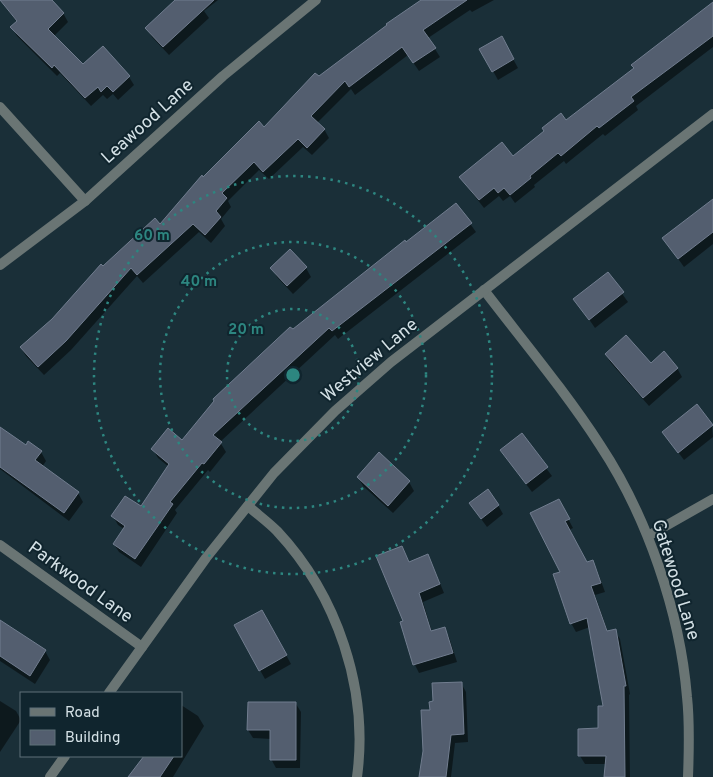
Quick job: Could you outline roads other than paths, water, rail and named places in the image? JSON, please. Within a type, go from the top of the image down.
[{"type":"street","name":"Leawood Lane","points":[[0,265],[85,201],[230,71],[316,0]]},
{"type":"street","points":[[0,107],[85,201]]},
{"type":"street","name":"Westview Lane","points":[[110,692],[206,558],[274,473],[335,412],[391,362],[713,114]]},
{"type":"street","name":"Gatewood Lane","points":[[484,290],[600,445],[626,490],[648,536],[673,614],[683,661],[690,731],[688,777]]},
{"type":"street","points":[[648,536],[713,500]]},
{"type":"street","points":[[248,506],[276,530],[304,566],[332,611],[353,678],[359,739],[357,777]]},
{"type":"street","name":"Parkwood Lane","points":[[0,545],[142,647]]},
{"type":"street","points":[[50,777],[64,757]]}]
